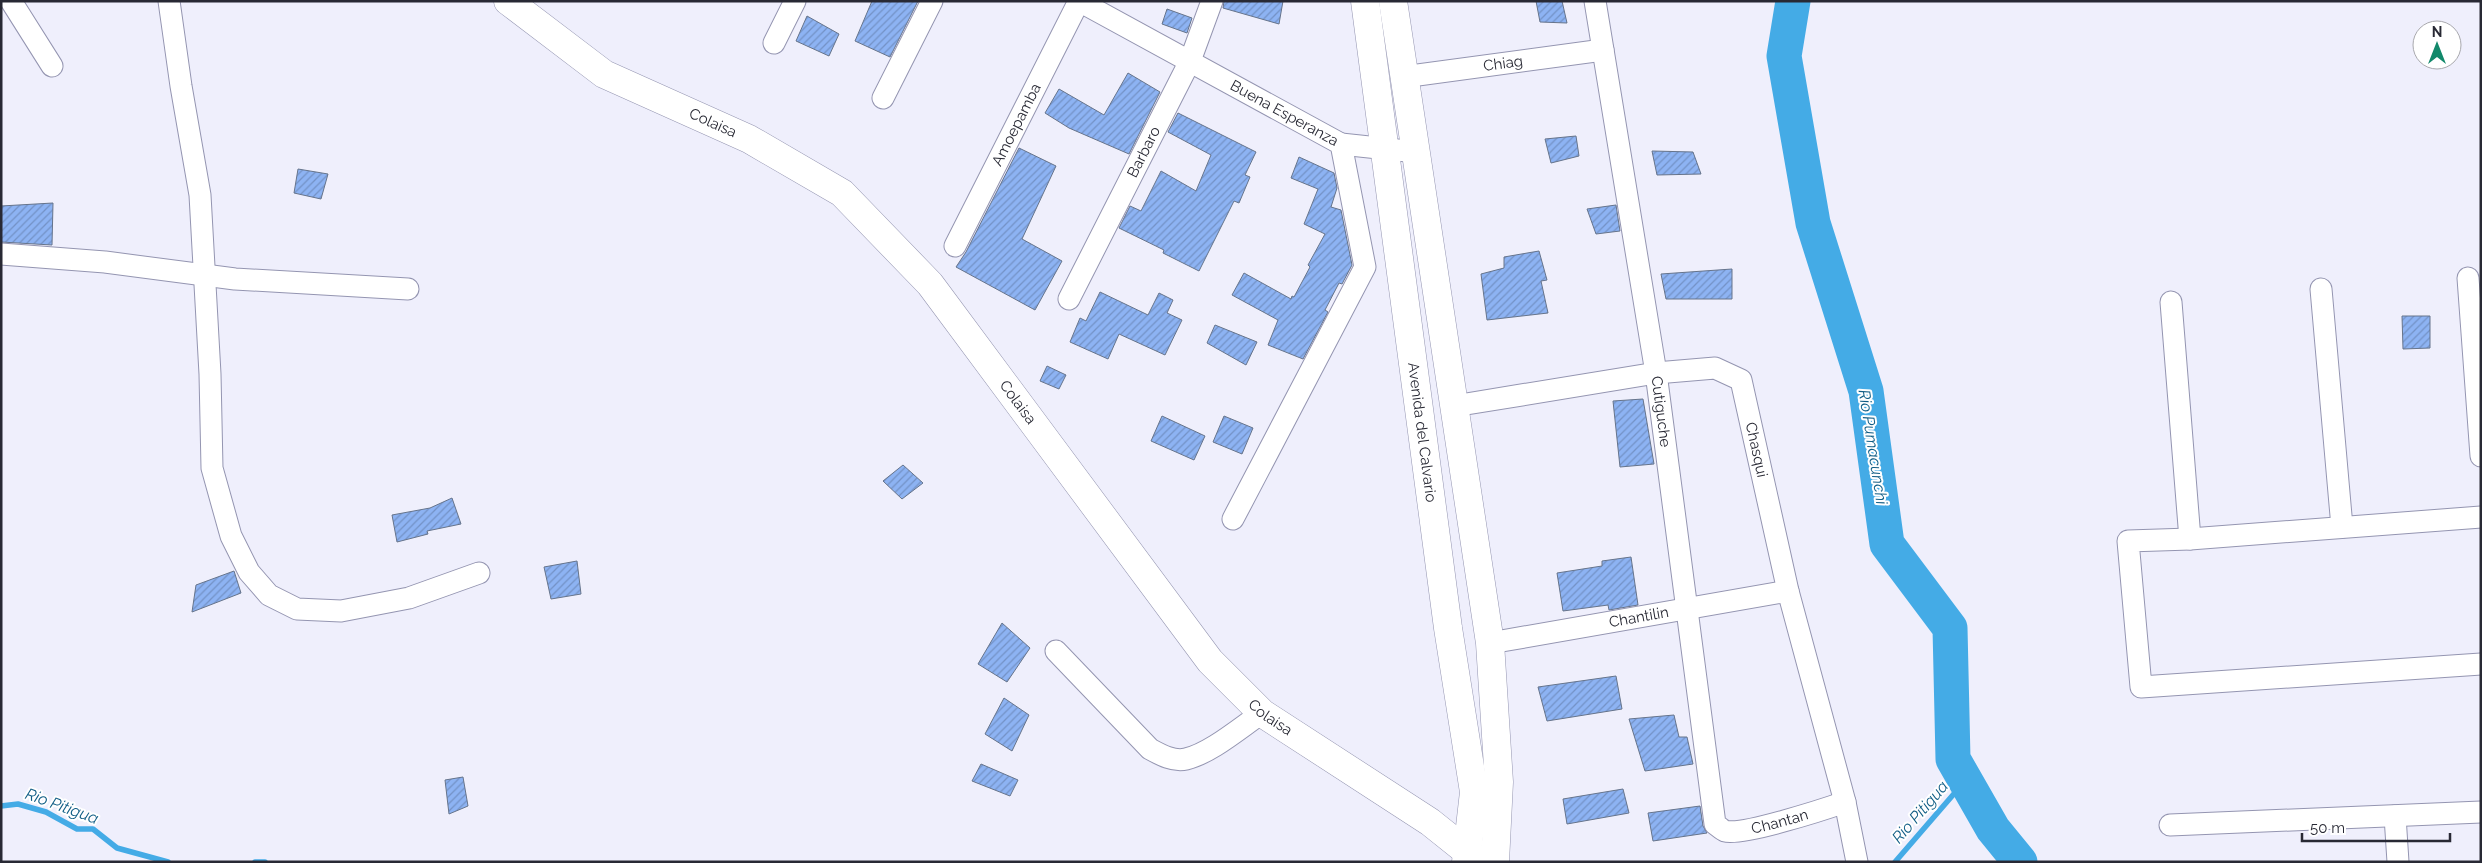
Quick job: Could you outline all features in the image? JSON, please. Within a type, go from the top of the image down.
[{"type":"street","points":[[12,1],[52,66]]},
{"type":"street","points":[[169,1],[181,86],[200,195],[210,374],[212,468],[231,536],[249,572],[269,596],[297,609],[341,612],[409,598],[479,573]]},
{"type":"street","name":"Colaisa","points":[[508,1],[604,74],[749,139],[842,193],[930,284],[1210,661],[1262,713],[1430,822],[1471,859]]},
{"type":"street","points":[[774,43],[795,1]]},
{"type":"street","points":[[883,98],[932,1]]},
{"type":"street","name":"Buena Esperanza","points":[[1079,1],[1340,144],[1365,267],[1233,519]]},
{"type":"street","name":"Amoepamba","points":[[954,246],[1079,1]]},
{"type":"street","name":"Barbaro","points":[[1069,299],[1190,61],[1212,1]]},
{"type":"street","name":"Avenida del Calvario","points":[[1365,1],[1446,618],[1474,792],[1471,859]]},
{"type":"street","points":[[1393,1],[1490,642],[1498,782],[1495,862]]},
{"type":"street","name":"Cutiguche","points":[[1595,1],[1656,373],[1715,824]]},
{"type":"street","name":"Chiag","points":[[1403,77],[1603,50]]},
{"type":"street","points":[[1340,144],[1416,152]]},
{"type":"street","points":[[1,254],[105,262],[205,276],[408,288]]},
{"type":"street","points":[[2468,278],[2481,456]]},
{"type":"street","points":[[2320,289],[2342,527]]},
{"type":"street","points":[[2171,302],[2190,539]]},
{"type":"street","name":"Chasqui","points":[[1454,406],[1656,373],[1715,368],[1741,380],[1788,591],[1845,802],[1857,861]]},
{"type":"street","points":[[2481,517],[2190,539],[2128,541],[2140,687],[2481,664]]},
{"type":"street","name":"Chantilin","points":[[1490,642],[1686,610],[1788,591]]},
{"type":"street","points":[[1056,651],[1150,749],[1168,758],[1185,760],[1206,750],[1262,713]]},
{"type":"street","name":"Chantan","points":[[1715,824],[1725,831],[1743,830],[1816,813],[1845,802]]},
{"type":"street","points":[[2170,825],[2481,812]]},
{"type":"street","points":[[2395,816],[2398,862]]},
{"type":"building","points":[[872,1],[918,1],[890,57],[855,41]]},
{"type":"building","points":[[1224,1],[1283,1],[1279,24],[1223,8]]},
{"type":"building","points":[[1536,1],[1562,1],[1567,23],[1540,22]]},
{"type":"building","points":[[1167,9],[1192,18],[1187,33],[1162,24]]},
{"type":"building","points":[[807,16],[839,34],[829,56],[796,41]]},
{"type":"building","points":[[1128,73],[1160,92],[1129,154],[1069,128],[1045,113],[1059,89],[1104,115]]},
{"type":"building","points":[[1178,113],[1256,152],[1245,175],[1250,177],[1239,203],[1234,201],[1199,271],[1163,253],[1164,250],[1119,228],[1130,206],[1141,211],[1161,171],[1196,191],[1211,155],[1168,132]]},
{"type":"building","points":[[1576,136],[1579,156],[1551,163],[1545,139]]},
{"type":"building","points":[[1019,148],[1056,166],[1022,239],[1062,261],[1035,310],[956,267],[966,252]]},
{"type":"building","points":[[1652,151],[1693,152],[1701,174],[1657,175]]},
{"type":"building","points":[[1299,157],[1334,173],[1337,188],[1331,207],[1341,210],[1352,265],[1342,284],[1339,283],[1325,310],[1328,312],[1303,359],[1268,345],[1278,320],[1232,295],[1244,273],[1291,299],[1292,296],[1294,297],[1310,267],[1308,265],[1325,234],[1304,224],[1318,189],[1291,178]]},
{"type":"building","points":[[298,169],[328,174],[321,199],[294,193]]},
{"type":"building","points":[[53,203],[52,245],[1,242],[1,206]]},
{"type":"building","points":[[1616,205],[1620,231],[1596,234],[1587,209]]},
{"type":"building","points":[[1539,251],[1547,280],[1541,281],[1548,313],[1487,320],[1481,274],[1504,268],[1504,257]]},
{"type":"building","points":[[1732,269],[1732,299],[1666,299],[1661,274]]},
{"type":"building","points":[[1100,292],[1148,315],[1159,293],[1173,300],[1167,313],[1182,320],[1165,355],[1119,334],[1108,359],[1070,342],[1080,318],[1086,321]]},
{"type":"building","points":[[2402,316],[2430,316],[2430,348],[2403,349]]},
{"type":"building","points":[[1215,325],[1257,342],[1246,365],[1207,343]]},
{"type":"building","points":[[1047,366],[1066,375],[1059,389],[1040,381]]},
{"type":"building","points":[[1643,399],[1654,464],[1620,467],[1613,401]]},
{"type":"building","points":[[1162,416],[1205,436],[1194,460],[1151,441]]},
{"type":"building","points":[[1224,416],[1253,428],[1242,454],[1213,442]]},
{"type":"building","points":[[903,465],[923,483],[902,499],[883,481]]},
{"type":"building","points":[[452,498],[461,524],[427,531],[428,534],[397,542],[392,515],[430,508]]},
{"type":"building","points":[[1631,557],[1638,605],[1609,610],[1608,605],[1563,611],[1557,573],[1602,566],[1602,561]]},
{"type":"building","points":[[577,561],[581,594],[551,599],[544,567]]},
{"type":"building","points":[[234,571],[241,593],[192,612],[196,585]]},
{"type":"building","points":[[1002,623],[1030,648],[1007,682],[978,664]]},
{"type":"building","points":[[1616,676],[1622,709],[1547,721],[1538,687]]},
{"type":"building","points":[[1004,698],[1029,715],[1012,751],[985,734]]},
{"type":"building","points":[[1674,715],[1679,737],[1687,737],[1693,764],[1645,771],[1629,719]]},
{"type":"building","points":[[981,764],[1018,780],[1010,796],[972,781]]},
{"type":"building","points":[[463,777],[468,806],[449,814],[445,780]]},
{"type":"building","points":[[1623,789],[1629,813],[1567,824],[1563,799]]},
{"type":"building","points":[[1700,806],[1703,826],[1707,833],[1653,841],[1648,813]]},
{"type":"waterway","name":"Rio Pumacunchi","points":[[1793,1],[1784,56],[1813,223],[1866,391],[1887,544],[1950,628],[1953,759],[1993,829],[2020,862]]},
{"type":"waterway","name":"Rio Pitigua","points":[[1895,862],[1965,781]]},
{"type":"waterway","name":"Rio Pitigua","points":[[1,806],[18,804],[46,812],[77,829],[93,829],[117,848],[168,862]]},
{"type":"waterway","name":"Rio Pitigua","points":[[255,862],[265,862]]}]
